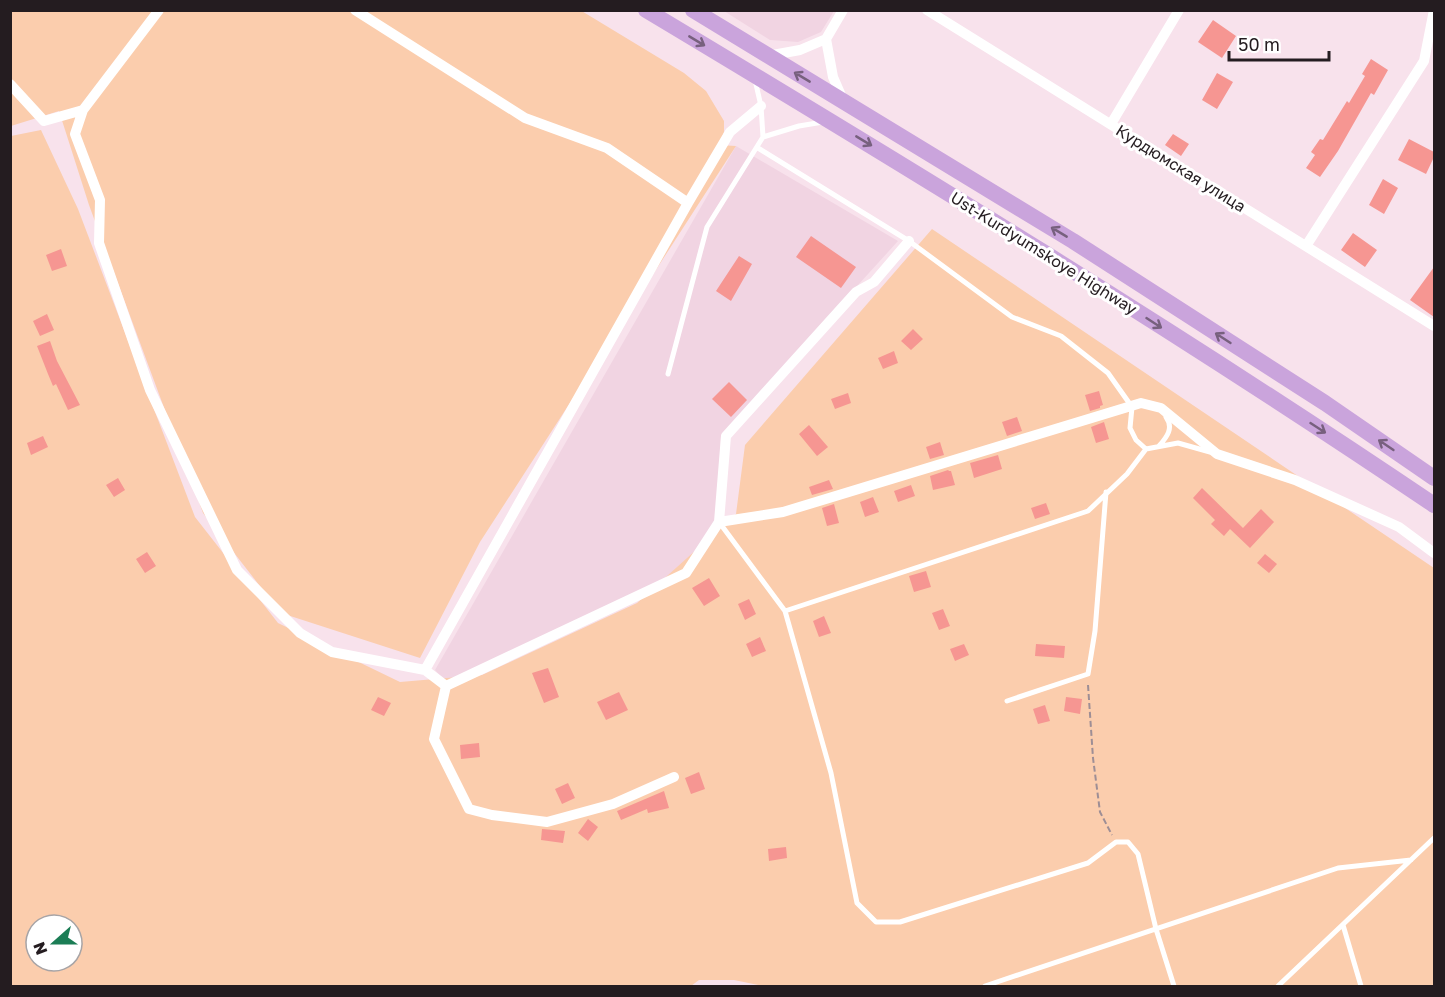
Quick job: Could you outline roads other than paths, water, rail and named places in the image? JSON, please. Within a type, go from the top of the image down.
[{"type":"main road","name":"Ust-Kurdyumskoye Highway","points":[[646,10],[1049,255],[1356,452],[1434,506]]},
{"type":"main road","name":"Ust-Kurdyumskoye Highway","points":[[693,10],[1073,241],[1325,403],[1434,478]]},
{"type":"street","points":[[159,10],[82,110],[75,134],[100,200],[99,243],[150,390],[237,570],[300,633],[332,652],[425,670],[446,687]]},
{"type":"street","points":[[355,10],[525,118],[607,148],[687,203]]},
{"type":"street","points":[[766,56],[800,50],[826,39],[843,10]]},
{"type":"street","name":"Курдюмская улица","points":[[927,10],[1434,326]]},
{"type":"street","points":[[1111,124],[1179,10]]},
{"type":"street","points":[[1306,246],[1424,61],[1434,10]]},
{"type":"street","points":[[826,39],[833,77],[845,103]]},
{"type":"street","points":[[10,84],[44,121],[82,110]]},
{"type":"street","points":[[425,670],[687,203],[730,132],[761,106]]},
{"type":"street","points":[[446,687],[686,573],[719,522],[726,436],[856,292],[874,282],[909,241]]},
{"type":"street","points":[[719,522],[783,513],[1141,403],[1161,408],[1217,454],[1306,484],[1399,527],[1434,553]]},
{"type":"street","points":[[446,687],[434,739],[469,809],[492,815],[547,822],[613,804],[674,777]]},
{"type":"lane","points":[[668,374],[707,227],[763,137],[761,106],[754,75]]},
{"type":"lane","points":[[763,137],[799,126],[831,121]]},
{"type":"lane","points":[[758,148],[909,241],[1012,317],[1061,336],[1108,373],[1132,407],[1130,428],[1136,440],[1146,449]]},
{"type":"lane","points":[[1159,446],[1169,435],[1170,422],[1161,408]]},
{"type":"lane","points":[[785,612],[1088,510],[1126,474],[1146,449],[1178,443],[1217,454]]},
{"type":"lane","points":[[1007,701],[1088,674],[1095,631],[1106,492]]},
{"type":"lane","points":[[719,522],[785,612],[831,773],[857,903],[876,922],[900,922],[1088,863],[1116,842],[1128,842],[1138,854],[1156,929],[1174,987]]},
{"type":"lane","points":[[1278,987],[1284,984],[1434,838]]},
{"type":"lane","points":[[985,987],[1338,868],[1411,861]]},
{"type":"lane","points":[[1343,925],[1361,987]]}]
